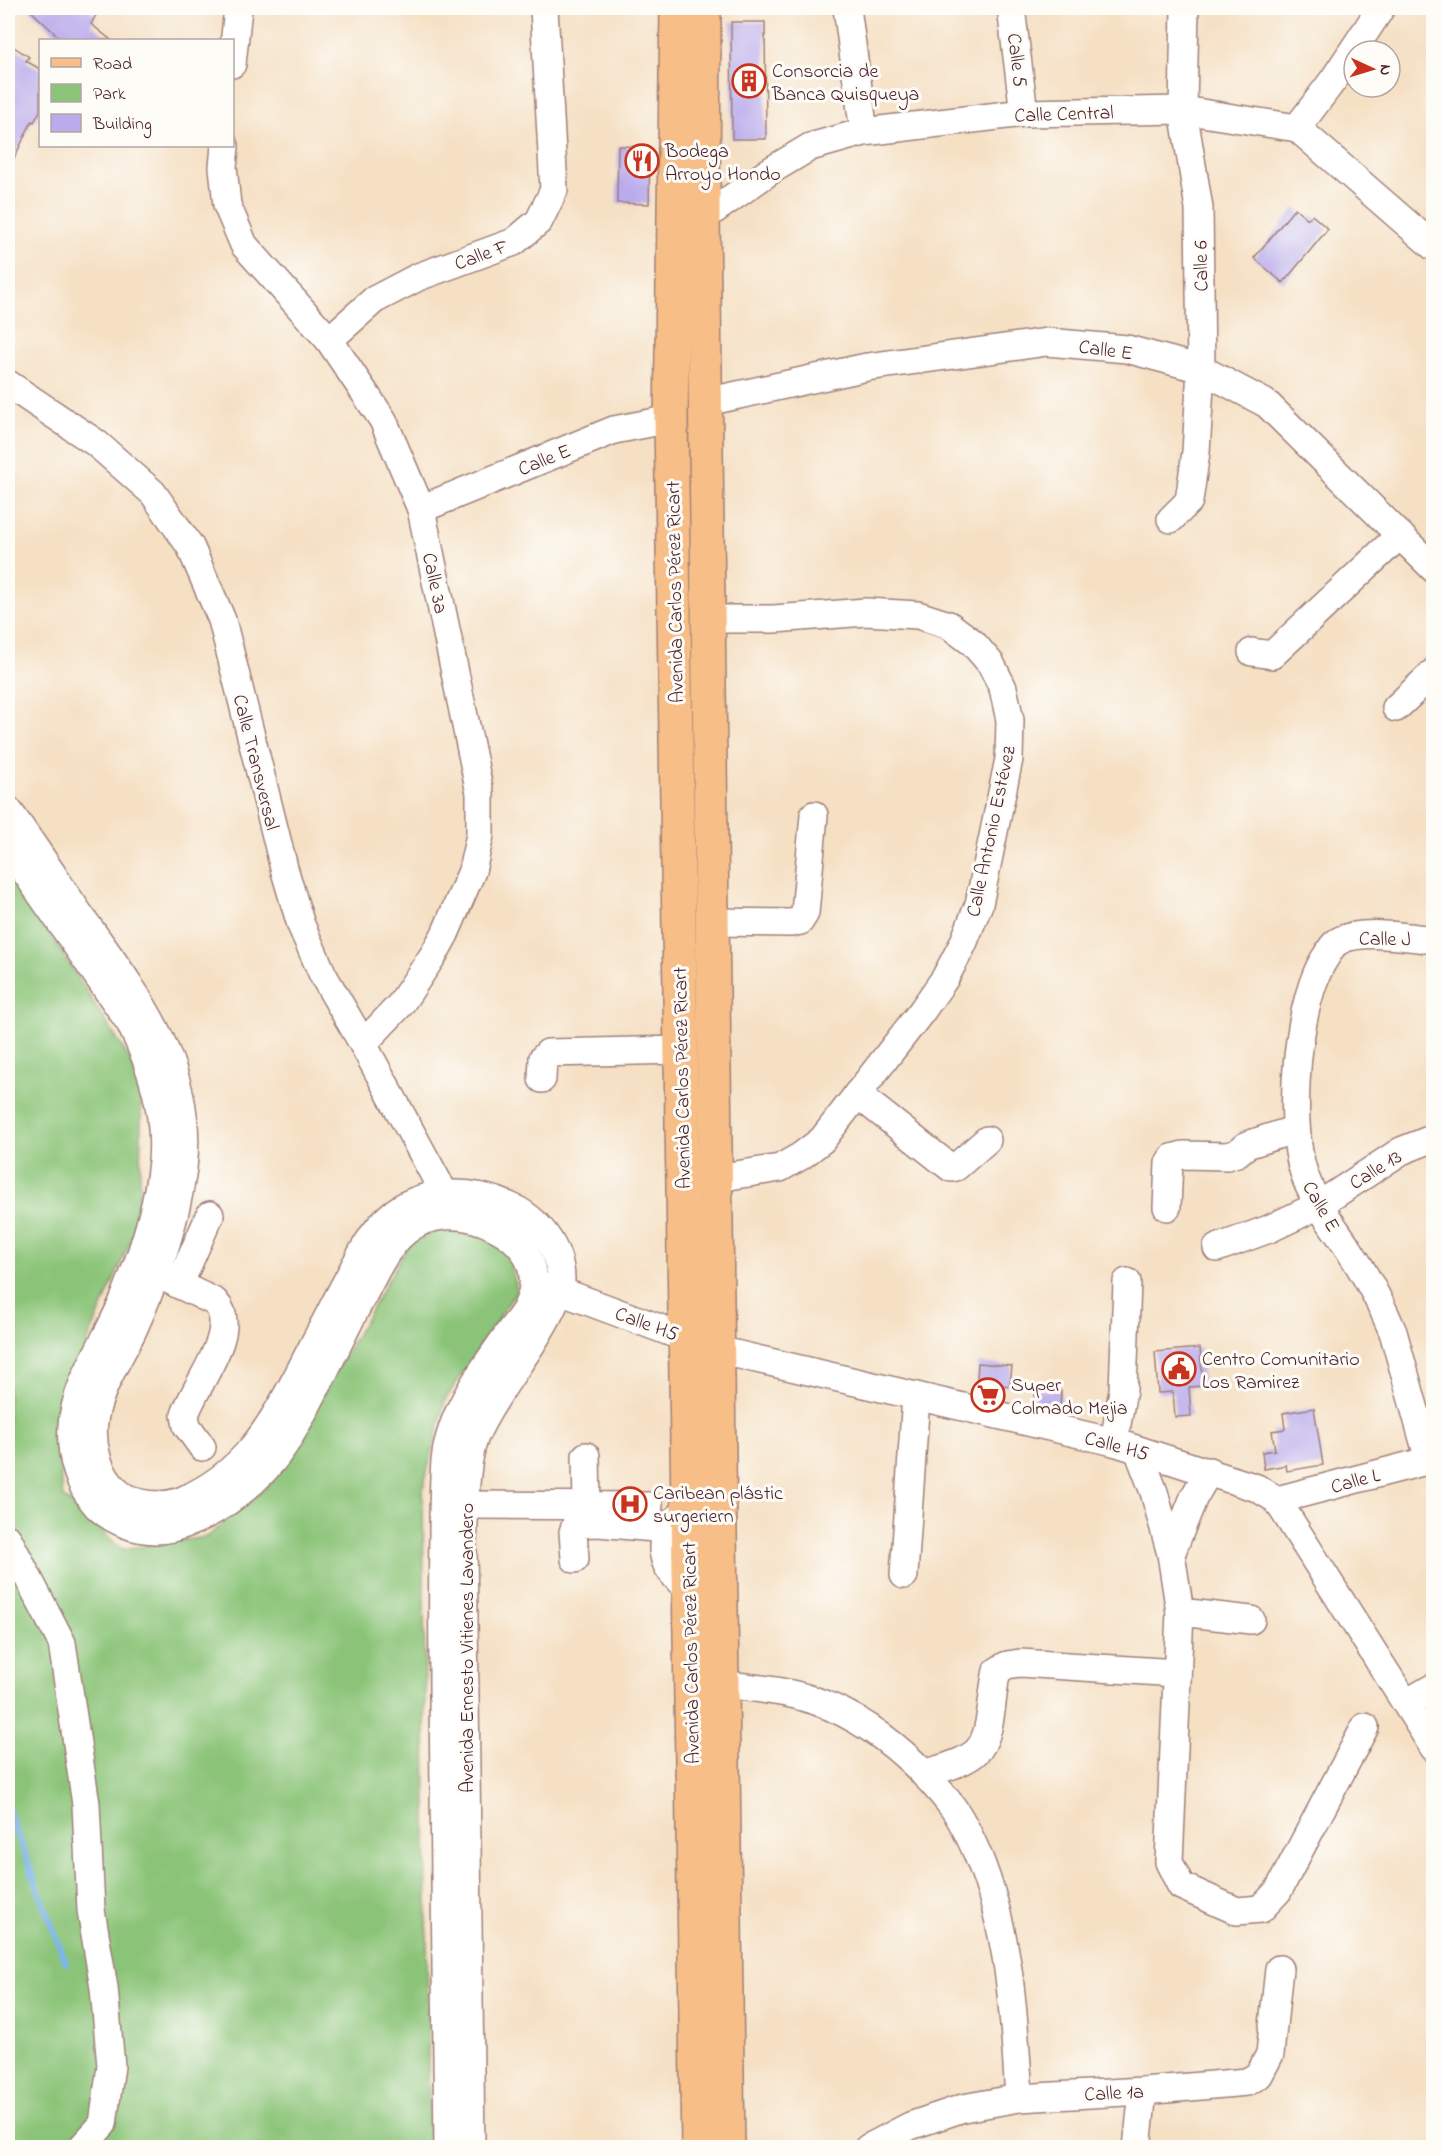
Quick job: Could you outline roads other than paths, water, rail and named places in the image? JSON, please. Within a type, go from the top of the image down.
[{"type":"main road","name":"Avenida Carlos Pérez Ricart","points":[[677,8],[688,219],[706,402],[728,2148]]},
{"type":"main road","name":"Avenida Carlos Pérez Ricart","points":[[698,2148],[689,1591],[677,1520],[684,1336],[671,419],[704,8]]},
{"type":"street","points":[[234,45],[238,8]]},
{"type":"street","name":"Calle F","points":[[329,340],[374,300],[418,277],[514,242],[539,221],[554,190],[544,8]]},
{"type":"street","points":[[847,8],[864,132]]},
{"type":"street","name":"Calle 5","points":[[1011,8],[1024,113]]},
{"type":"street","name":"Calle 6","points":[[1171,519],[1189,501],[1196,452],[1201,369],[1199,208],[1183,110],[1185,8]]},
{"type":"street","points":[[1381,8],[1334,79],[1297,128],[1434,246]]},
{"type":"street","name":"Calle Central","points":[[688,219],[810,147],[864,132],[1024,113],[1183,110],[1297,128]]},
{"type":"street","name":"Calle 3a","points":[[225,147],[223,166],[227,205],[244,245],[329,340],[383,420],[421,509],[480,794],[480,835],[472,871],[445,934],[400,1005],[363,1044]]},
{"type":"street","name":"Calle E","points":[[706,402],[867,367],[1047,342],[1127,349],[1201,369],[1267,404],[1434,569]]},
{"type":"street","name":"Calle Transversal","points":[[8,384],[96,443],[153,493],[190,546],[222,620],[284,868],[301,925],[322,975],[363,1044],[444,1193]]},
{"type":"street","name":"Calle E","points":[[421,509],[614,430],[671,419]]},
{"type":"street","points":[[1252,652],[1272,655],[1400,535]]},
{"type":"street","name":"Calle Antonio Estévez","points":[[709,619],[774,619],[866,612],[918,615],[949,625],[974,643],[991,663],[1003,688],[1010,720],[1009,759],[979,903],[963,944],[945,978],[822,1140],[780,1168],[717,1178]]},
{"type":"street","points":[[1396,708],[1434,672]]},
{"type":"street","name":"Avenida Ernesto Vitienes Lavandero","points":[[8,810],[146,1010],[161,1039],[177,1082],[185,1134],[183,1165],[167,1279],[133,1329],[102,1392],[96,1412],[93,1445],[108,1482],[120,1494],[135,1501],[156,1504],[176,1503],[198,1494],[221,1479],[243,1460],[262,1438],[282,1404],[360,1256],[378,1230],[449,1215],[475,1219],[496,1227],[518,1243],[530,1258],[533,1285],[526,1308],[477,1378],[450,1434],[445,1461],[442,1608],[448,2148]]},
{"type":"street","points":[[713,922],[791,923],[800,921],[805,913],[814,815]]},
{"type":"street","name":"Avenida Ernesto Vitienes Lavandero","points":[[8,848],[130,1023],[151,1070],[160,1105],[163,1157],[159,1187],[141,1253],[123,1302],[82,1383],[74,1407],[70,1432],[73,1457],[81,1484],[97,1505],[117,1522],[140,1529],[165,1530],[189,1523],[212,1513],[269,1466],[284,1446],[383,1258],[396,1225],[423,1197],[444,1193],[503,1203],[524,1213],[537,1224],[558,1258],[561,1277],[560,1291],[540,1333],[476,1435],[471,1450],[465,1504],[463,1576],[471,2148]]},
{"type":"street","name":"Calle J","points":[[1337,941],[1359,935],[1434,940]]},
{"type":"street","name":"Calle E","points":[[1337,941],[1318,972],[1306,1008],[1296,1075],[1296,1129],[1304,1173],[1318,1205],[1376,1292],[1385,1312],[1431,1460]]},
{"type":"street","points":[[542,1079],[543,1058],[548,1053],[681,1050]]},
{"type":"street","points":[[857,1094],[951,1168],[956,1167],[987,1140]]},
{"type":"street","points":[[1167,1207],[1169,1163],[1172,1158],[1183,1155],[1227,1156],[1237,1153],[1247,1145],[1296,1129]]},
{"type":"street","name":"Calle 13","points":[[1217,1248],[1269,1228],[1318,1205],[1401,1151],[1434,1138]]},
{"type":"street","points":[[202,1447],[187,1426],[185,1415],[217,1349],[224,1322],[220,1308],[215,1302],[167,1279],[210,1215]]},
{"type":"street","points":[[1127,1282],[1123,1390],[1126,1446],[1154,1492],[1171,1554],[1180,1612],[1169,1862],[1181,1886],[1237,1911],[1261,1909],[1278,1891],[1365,1727]]},
{"type":"street","name":"Calle H5","points":[[533,1285],[560,1291],[718,1350],[1126,1446],[1257,1488],[1276,1500],[1434,1748]]},
{"type":"street","points":[[904,1575],[916,1396]]},
{"type":"street","points":[[586,1456],[587,1505]]},
{"type":"street","name":"Calle L","points":[[1276,1500],[1431,1460]]},
{"type":"street","points":[[1171,1554],[1194,1497],[1209,1471]]},
{"type":"street","points":[[465,1504],[649,1506]]},
{"type":"street","points":[[575,1559],[573,1532],[576,1524],[677,1520]]},
{"type":"street","points":[[8,1539],[62,1643],[86,1804],[91,1910],[104,1988],[111,2066],[103,2124],[81,2148]]},
{"type":"street","points":[[1180,1612],[1251,1620]]},
{"type":"street","points":[[924,1774],[955,1763],[976,1752],[983,1743],[997,1671],[1007,1665],[1020,1663],[1177,1673]]},
{"type":"street","points":[[723,1684],[804,1697],[854,1718],[886,1738],[924,1774],[953,1807],[988,1878],[998,1910],[1013,2005],[1019,2098]]},
{"type":"street","points":[[1407,1703],[1434,1687]]},
{"type":"street","name":"Calle 1a","points":[[868,2148],[910,2126],[963,2108],[1019,2098],[1247,2082],[1259,2075],[1270,2054],[1279,1969]]},
{"type":"street","points":[[1137,2148],[1143,2091]]},
{"type":"waterway","points":[[8,1809],[66,1963]]},
{"type":"place","name":"Consorcia de Banca Quisqueya","points":[[749,81]]},
{"type":"place","name":"Bodega Arroyo Hondo","points":[[642,161]]},
{"type":"place","name":"Centro Comunitario Los Ramirez","points":[[1179,1369]]},
{"type":"place","name":"Super Colmado Mejia","points":[[988,1395]]},
{"type":"place","name":"Caribean plástic surgeriern","points":[[630,1504]]}]
